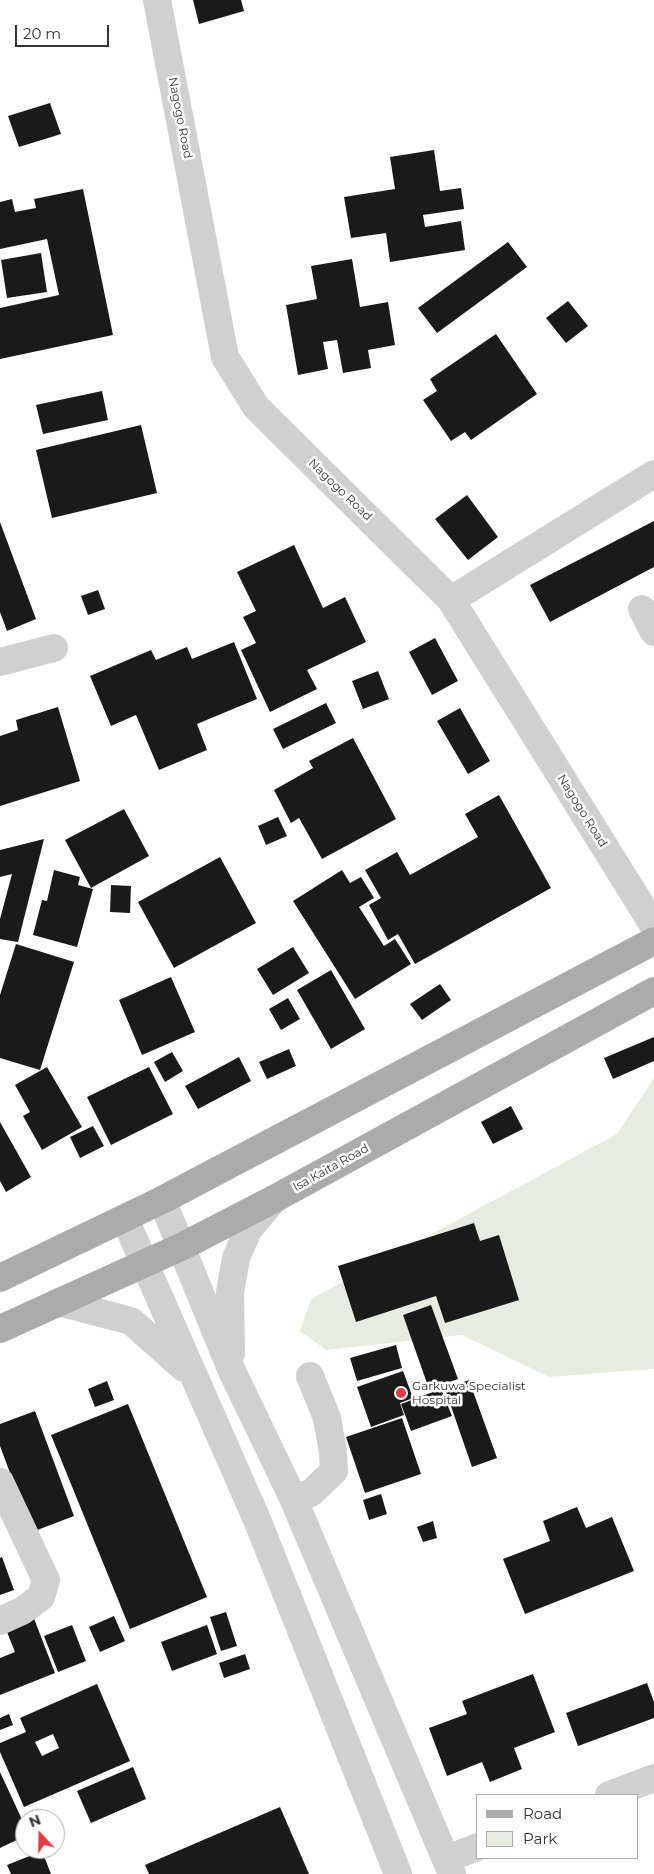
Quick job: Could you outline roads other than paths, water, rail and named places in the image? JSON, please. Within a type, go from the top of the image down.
[{"type":"main road","points":[[0,1278],[162,1200],[654,941]]},
{"type":"main road","name":"Isa Kaita Road","points":[[0,1329],[146,1264],[274,1199],[654,991]]},
{"type":"street","name":"Nagogo Road","points":[[157,0],[225,357],[256,407],[451,600],[654,926]]},
{"type":"street","points":[[451,600],[654,474]]},
{"type":"street","points":[[0,662],[54,648]]},
{"type":"street","points":[[231,1370],[230,1292],[236,1258],[248,1230],[274,1199]]},
{"type":"street","points":[[162,1200],[231,1370],[293,1498],[449,1867],[477,1848]]},
{"type":"street","points":[[125,1219],[258,1522],[398,1874]]},
{"type":"street","points":[[58,1302],[131,1321],[153,1338],[192,1375]]},
{"type":"street","points":[[293,1498],[311,1493],[334,1471],[334,1452],[327,1418],[310,1376]]},
{"type":"street","points":[[0,1482],[37,1556],[46,1580],[41,1597],[22,1611],[0,1621]]},
{"type":"street","points":[[612,1794],[654,1778]]},
{"type":"place","name":"Garkuwa Specialist Hospital","points":[[401,1393]]}]
